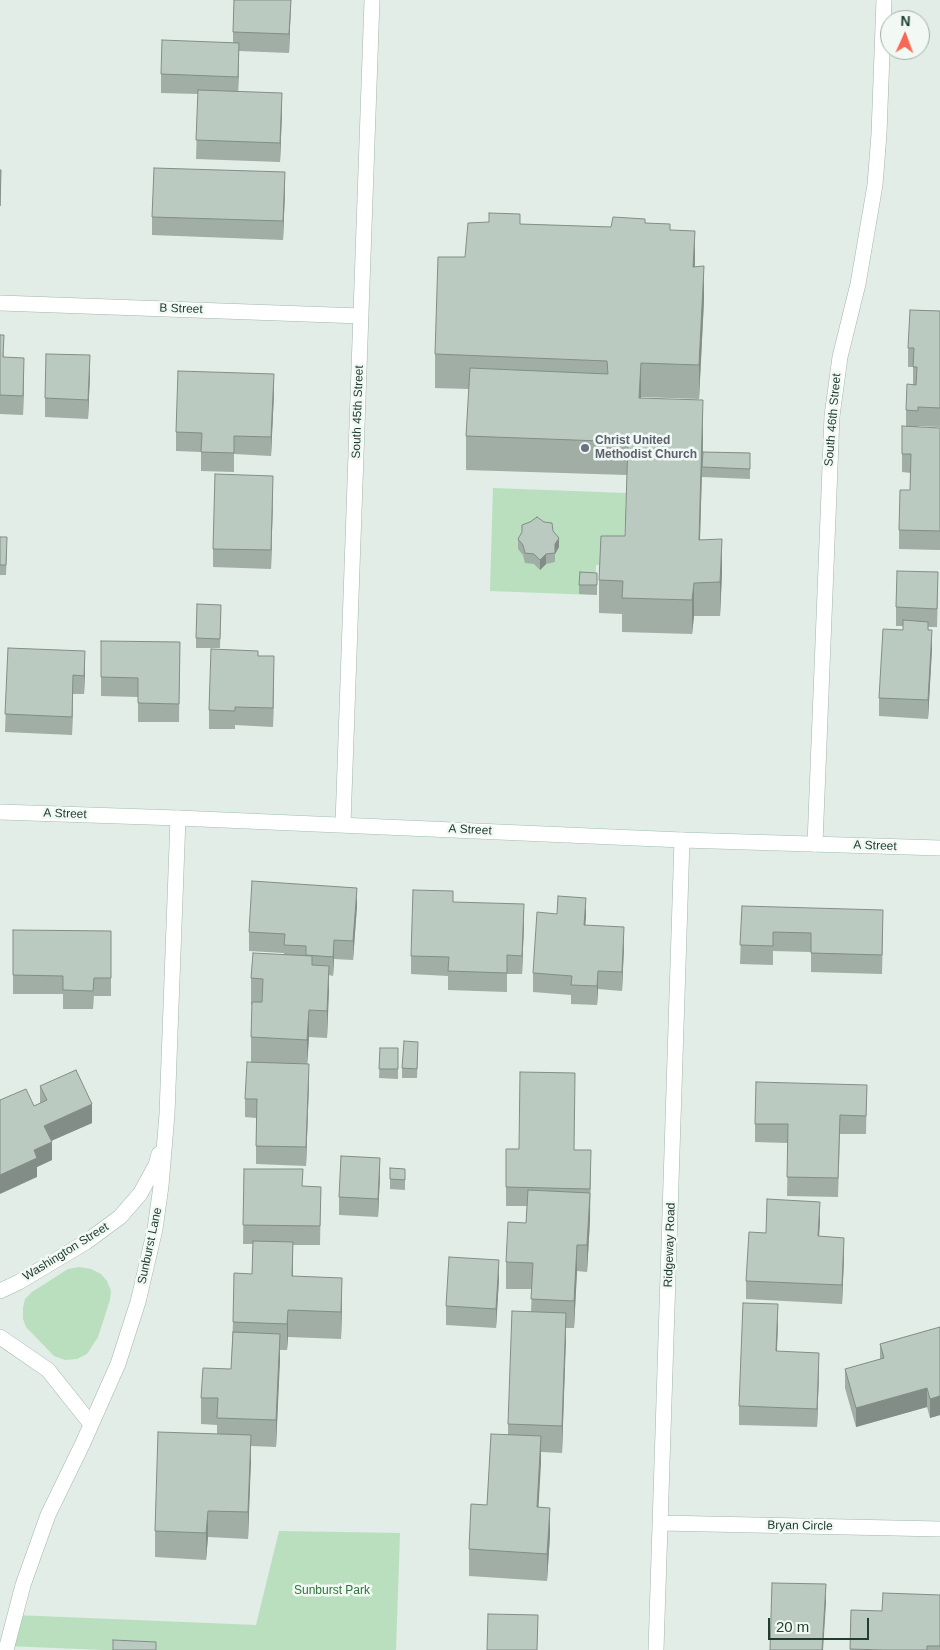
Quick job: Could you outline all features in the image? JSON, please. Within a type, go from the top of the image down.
[{"type":"street","name":"South 45th Street","points":[[343,824],[372,0]]},
{"type":"street","name":"South 46th Street","points":[[815,844],[831,426],[840,357],[858,284],[875,185],[879,134],[884,0]]},
{"type":"street","name":"B Street","points":[[0,303],[361,316]]},
{"type":"street","name":"A Street","points":[[0,812],[343,824],[682,840],[940,848]]},
{"type":"street","name":"Sunburst Lane","points":[[6,1650],[23,1585],[48,1516],[118,1364],[138,1302],[155,1229],[162,1186],[166,1128],[178,818]]},
{"type":"street","name":"Ridgeway Road","points":[[656,1650],[682,840]]},
{"type":"street","name":"Washington Street","points":[[0,1291],[19,1282],[86,1242],[120,1217],[140,1194],[156,1165],[166,1128]]},
{"type":"street","points":[[0,1337],[48,1370],[91,1424]]},
{"type":"street","name":"Bryan Circle","points":[[661,1523],[940,1529]]},
{"type":"green space","points":[[493,488],[626,493],[623,565],[596,565],[595,595],[490,591]]},
{"type":"green space","points":[[79,1267],[91,1269],[101,1274],[107,1281],[111,1291],[110,1300],[98,1337],[87,1354],[77,1359],[65,1360],[54,1356],[26,1327],[23,1319],[23,1308],[25,1299],[32,1292],[68,1269]]},
{"type":"green space","name":"Sunburst Park","points":[[279,1531],[400,1533],[396,1650],[104,1650],[7,1646],[15,1615],[256,1625]]},
{"type":"building","points":[[234,0],[291,0],[289,34],[233,32]]},
{"type":"building","points":[[162,40],[239,43],[238,77],[161,74]]},
{"type":"building","points":[[198,90],[282,93],[280,143],[196,140]]},
{"type":"building","points":[[154,168],[285,172],[283,221],[152,217]]},
{"type":"building","points":[[0,170],[1,170],[0,206]]},
{"type":"building","name":"Christ United Methodist Church","points":[[489,213],[520,214],[520,224],[611,227],[613,217],[645,219],[645,223],[670,224],[670,230],[695,231],[693,267],[704,266],[699,365],[641,363],[639,398],[703,400],[699,540],[722,539],[720,582],[694,583],[692,600],[622,598],[623,581],[599,580],[601,536],[625,536],[628,442],[466,436],[470,368],[608,374],[607,361],[435,354],[438,257],[465,257],[468,223],[489,222]]},
{"type":"building","points":[[910,310],[940,311],[940,408],[918,407],[918,411],[906,410],[907,384],[916,385],[917,367],[913,367],[914,348],[908,348]]},
{"type":"building","points":[[0,335],[4,335],[3,357],[24,358],[23,396],[0,395]]},
{"type":"building","points":[[46,354],[90,355],[88,400],[45,398]]},
{"type":"building","points":[[178,371],[274,374],[271,437],[234,436],[234,453],[201,452],[202,433],[176,432]]},
{"type":"building","points":[[902,426],[940,428],[940,531],[899,530],[900,490],[910,490],[911,454],[902,454]]},
{"type":"building","points":[[703,452],[750,453],[750,469],[702,467]]},
{"type":"building","points":[[215,474],[273,476],[271,550],[213,549]]},
{"type":"building","points":[[537,517],[544,522],[552,523],[553,531],[559,538],[555,544],[555,553],[546,554],[540,560],[534,554],[525,553],[523,545],[518,539],[522,532],[522,525]]},
{"type":"building","points":[[0,537],[7,537],[6,565],[0,565]]},
{"type":"building","points":[[897,571],[938,572],[937,609],[896,607]]},
{"type":"building","points":[[580,572],[597,573],[597,585],[579,585]]},
{"type":"building","points":[[197,604],[221,605],[220,639],[196,638]]},
{"type":"building","points":[[903,620],[928,622],[928,630],[932,630],[928,700],[879,698],[883,629],[903,630]]},
{"type":"building","points":[[101,641],[180,642],[179,704],[138,703],[138,678],[101,677]]},
{"type":"building","points":[[8,648],[85,651],[84,676],[73,675],[72,717],[5,714]]},
{"type":"building","points":[[211,649],[258,651],[258,656],[274,656],[273,708],[235,707],[235,711],[209,710]]},
{"type":"building","points":[[252,881],[357,888],[353,941],[334,940],[333,957],[306,955],[306,946],[284,945],[285,934],[249,932]]},
{"type":"building","points":[[413,890],[453,891],[453,902],[524,904],[522,956],[507,955],[507,973],[448,971],[449,957],[411,956]]},
{"type":"building","points":[[558,896],[586,898],[584,925],[624,927],[622,972],[598,971],[597,986],[571,985],[572,976],[533,973],[537,912],[557,914]]},
{"type":"building","points":[[742,906],[883,910],[882,955],[811,953],[811,933],[773,932],[773,946],[740,945]]},
{"type":"building","points":[[13,930],[111,931],[111,978],[94,978],[93,991],[63,990],[63,976],[13,975]]},
{"type":"building","points":[[253,953],[312,956],[312,965],[329,966],[327,1011],[309,1010],[307,1040],[251,1037],[252,1002],[262,1002],[263,979],[251,978]]},
{"type":"building","points":[[404,1041],[418,1042],[417,1069],[402,1068]]},
{"type":"building","points":[[380,1048],[398,1048],[398,1069],[379,1069]]},
{"type":"building","points":[[247,1062],[309,1064],[306,1147],[256,1146],[257,1099],[245,1099]]},
{"type":"building","points":[[76,1070],[92,1104],[44,1126],[52,1142],[34,1150],[37,1158],[0,1175],[0,1100],[26,1089],[34,1106],[47,1100],[40,1086]]},
{"type":"building","points":[[520,1072],[575,1073],[574,1150],[591,1150],[590,1189],[506,1187],[506,1149],[519,1149]]},
{"type":"building","points":[[756,1082],[867,1085],[866,1116],[840,1115],[838,1178],[787,1177],[788,1124],[755,1124]]},
{"type":"building","points":[[341,1156],[380,1158],[378,1199],[339,1197]]},
{"type":"building","points":[[390,1168],[405,1169],[405,1180],[390,1179]]},
{"type":"building","points":[[244,1169],[303,1169],[302,1186],[321,1187],[320,1226],[243,1225]]},
{"type":"building","points":[[528,1190],[590,1193],[587,1245],[577,1245],[574,1301],[531,1299],[533,1263],[506,1262],[508,1222],[526,1223]]},
{"type":"building","points":[[767,1199],[820,1202],[818,1236],[844,1238],[842,1285],[746,1281],[749,1232],[766,1233]]},
{"type":"building","points":[[253,1241],[293,1242],[292,1276],[342,1278],[341,1312],[288,1310],[287,1324],[233,1322],[234,1273],[252,1274]]},
{"type":"building","points":[[449,1257],[499,1260],[496,1309],[446,1306]]},
{"type":"building","points":[[743,1303],[778,1304],[776,1351],[819,1353],[817,1409],[739,1406]]},
{"type":"building","points":[[512,1311],[566,1313],[562,1426],[508,1424]]},
{"type":"building","points":[[940,1327],[940,1396],[930,1399],[927,1388],[856,1408],[845,1369],[884,1358],[880,1344]]},
{"type":"building","points":[[233,1332],[280,1334],[276,1420],[217,1418],[218,1398],[201,1398],[203,1368],[231,1369]]},
{"type":"building","points":[[158,1432],[251,1435],[248,1512],[208,1511],[206,1533],[155,1531]]},
{"type":"building","points":[[491,1434],[541,1436],[537,1507],[550,1508],[547,1554],[469,1549],[471,1504],[487,1505]]},
{"type":"building","points":[[772,1583],[826,1584],[822,1650],[770,1650]]},
{"type":"building","points":[[883,1593],[940,1595],[940,1646],[927,1646],[927,1650],[850,1649],[851,1610],[882,1611]]},
{"type":"building","points":[[488,1614],[538,1615],[537,1650],[487,1650]]},
{"type":"building","points":[[113,1640],[156,1642],[156,1650],[113,1650]]},
{"type":"place","name":"Christ United Methodist Church","points":[[585,448]]}]
